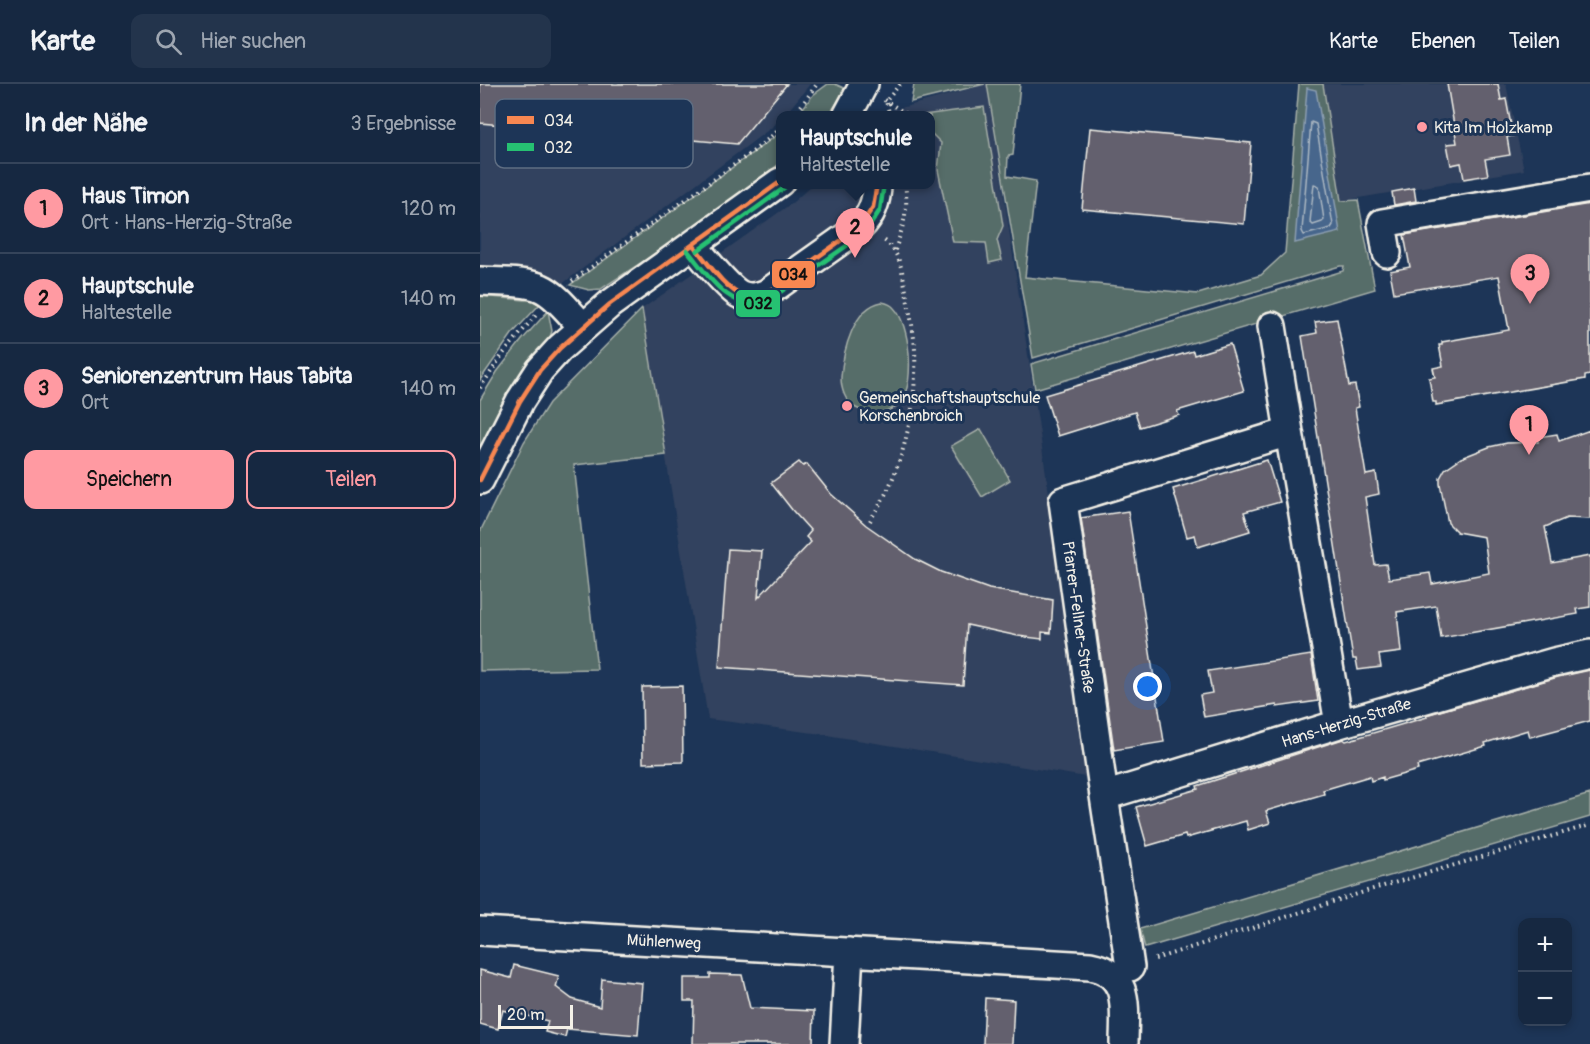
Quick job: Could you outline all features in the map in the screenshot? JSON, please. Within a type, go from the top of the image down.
[{"type":"street","points":[[850,111],[864,84]]},
{"type":"street","points":[[480,480],[507,422],[531,384],[555,354],[583,327],[625,293],[776,185]]},
{"type":"street","points":[[1387,253],[1382,223],[1546,192],[1590,188]]},
{"type":"street","points":[[693,245],[738,293],[752,297],[767,293],[860,227],[872,212],[877,189]]},
{"type":"street","points":[[480,280],[536,286],[547,291],[583,327]]},
{"type":"street","points":[[1272,326],[1339,724]]},
{"type":"street","name":"Pfarrer-Fellner-Straße","points":[[1130,967],[1063,501],[1289,432]]},
{"type":"street","name":"Hans-Herzig-Straße","points":[[1104,796],[1339,724],[1554,662],[1590,654]]},
{"type":"street","name":"Mühlenweg","points":[[480,931],[1098,967],[1111,973],[1120,986],[1124,1013],[1124,1044]]},
{"type":"street","points":[[844,1044],[849,952]]},
{"type":"path","points":[[798,111],[817,84]]},
{"type":"path","points":[[889,111],[886,101],[900,84]]},
{"type":"path","points":[[480,388],[512,342],[554,297],[578,276],[755,150],[776,132]]},
{"type":"path","points":[[895,250],[905,220],[906,189]]},
{"type":"path","points":[[860,227],[884,240],[895,250],[903,275],[914,338],[915,380],[909,422],[897,469],[888,491],[870,521]]},
{"type":"path","points":[[1130,967],[1370,890],[1590,825]]},
{"type":"shaded area","points":[[480,84],[810,84],[788,111],[776,111],[776,123],[771,128],[558,287],[512,334],[480,380]]},
{"type":"shaded area","name":"Gemeinschaftshauptschule Korschenbroich","points":[[987,84],[1092,778],[814,733],[708,719],[642,309],[792,203],[808,189],[935,189],[935,111],[890,111]]},
{"type":"shaded area","name":"Kita Im Holzkamp","points":[[1323,84],[1506,84],[1524,170],[1341,201]]},
{"type":"green space","points":[[828,84],[835,84],[846,89],[832,111],[801,111],[813,95]]},
{"type":"green space","points":[[914,84],[985,84],[911,102]]},
{"type":"green space","points":[[987,84],[1020,84],[1013,155],[1008,156],[1007,176],[1036,181],[1025,277],[1198,294],[1261,275],[1285,253],[1299,84],[1323,84],[1341,201],[1358,200],[1375,289],[1035,389],[1031,364],[1343,271],[1344,266],[1033,358]]},
{"type":"green space","points":[[984,107],[1003,226],[997,240],[1002,260],[989,263],[986,243],[953,242],[938,170],[941,143],[935,137],[935,113]]},
{"type":"green space","points":[[776,136],[776,166],[737,197],[601,289],[589,290],[570,285]]},
{"type":"green space","points":[[480,296],[525,300],[532,297],[541,303],[512,334],[480,380]]},
{"type":"green space","points":[[882,302],[893,307],[904,326],[909,367],[906,391],[902,400],[887,411],[875,413],[862,411],[846,399],[841,377],[847,344],[857,321],[864,312]]},
{"type":"green space","points":[[642,309],[666,455],[574,465],[597,669],[480,671],[480,532],[524,442],[549,403]]},
{"type":"green space","points":[[548,311],[552,331],[547,346],[480,456],[480,400],[497,372]]},
{"type":"green space","points":[[981,429],[1010,480],[982,497],[951,446]]},
{"type":"green space","points":[[1590,794],[1590,817],[1145,948],[1140,929]]},
{"type":"water","points":[[1307,88],[1316,90],[1340,232],[1295,243]]},
{"type":"building","points":[[480,84],[787,84],[737,144],[693,140],[693,99],[495,99],[495,124],[480,123]]},
{"type":"building","points":[[1447,84],[1498,84],[1501,100],[1506,99],[1513,136],[1507,137],[1510,155],[1485,159],[1488,175],[1464,179],[1461,163],[1451,165],[1447,144],[1457,143]]},
{"type":"building","points":[[1090,128],[1251,143],[1244,224],[1082,209]]},
{"type":"building","points":[[1414,188],[1416,201],[1394,205],[1392,192]]},
{"type":"building","points":[[1590,204],[1590,375],[1585,376],[1585,379],[1436,405],[1436,402],[1433,402],[1429,378],[1435,377],[1433,368],[1443,366],[1439,345],[1442,345],[1442,342],[1509,330],[1499,276],[1394,293],[1390,271],[1410,267],[1404,235]]},
{"type":"building","points":[[1337,319],[1349,386],[1355,385],[1359,407],[1355,408],[1366,475],[1376,473],[1379,494],[1365,497],[1375,565],[1386,564],[1389,579],[1430,573],[1432,584],[1489,573],[1484,537],[1457,532],[1448,523],[1440,484],[1440,478],[1445,469],[1461,458],[1489,447],[1507,443],[1538,442],[1537,437],[1557,434],[1559,441],[1590,430],[1590,519],[1567,518],[1545,527],[1552,563],[1590,556],[1590,607],[1577,609],[1578,614],[1441,638],[1436,606],[1397,612],[1401,652],[1379,655],[1381,667],[1358,670],[1356,659],[1353,659],[1302,336],[1317,333],[1315,322]]},
{"type":"building","points":[[1230,344],[1244,391],[1177,411],[1179,415],[1140,427],[1135,412],[1058,436],[1045,395],[1193,351],[1194,355]]},
{"type":"building","points":[[1267,460],[1280,502],[1244,512],[1250,531],[1198,547],[1195,535],[1187,537],[1173,489]]},
{"type":"building","points":[[799,462],[803,466],[807,464],[831,494],[866,525],[915,559],[941,572],[989,589],[1053,600],[1051,633],[1042,632],[1042,639],[967,625],[963,685],[719,667],[728,549],[762,551],[758,598],[811,542],[806,537],[811,531],[771,483]]},
{"type":"building","points":[[1128,511],[1164,742],[1114,750],[1081,518]]},
{"type":"building","points":[[1311,655],[1318,701],[1204,717],[1200,695],[1212,693],[1208,671]]},
{"type":"building","points":[[1590,670],[1590,721],[1530,737],[1528,730],[1485,743],[1486,746],[1417,766],[1418,770],[1383,780],[1383,777],[1371,781],[1370,776],[1323,790],[1324,794],[1266,811],[1270,823],[1248,830],[1246,821],[1147,846],[1136,807],[1198,789],[1197,786],[1343,739],[1346,741],[1427,717],[1426,715]]},
{"type":"building","points":[[682,686],[683,762],[643,763],[642,687]]},
{"type":"building","points":[[514,965],[559,976],[556,987],[572,999],[600,1007],[602,979],[642,983],[638,1035],[567,1029],[565,1037],[545,1032],[548,1021],[503,1010],[498,1029],[480,1024],[480,970],[511,978]]},
{"type":"building","points":[[710,974],[742,975],[750,1008],[814,1011],[813,1044],[693,1044],[694,1001],[684,1001],[684,978],[710,978]]},
{"type":"building","points":[[985,998],[1014,1000],[1012,1044],[983,1044]]},
{"type":"transit line","name":"034","points":[[480,480],[520,401],[540,370],[560,348],[610,304],[776,185]]},
{"type":"transit line","name":"032","points":[[697,251],[783,189]]},
{"type":"transit line","name":"034","points":[[693,245],[723,281],[737,293],[750,297],[764,294],[860,227],[873,207],[876,189]]},
{"type":"transit line","name":"032","points":[[687,250],[711,280],[730,297],[753,304],[766,302],[865,233],[880,210],[883,189]]},
{"type":"place","name":"Kita Im Holzkamp","points":[[1422,127]]},
{"type":"place","name":"Hauptschule","points":[[855,258]]},
{"type":"place","name":"Seniorenzentrum Haus Tabita","points":[[1530,304]]},
{"type":"place","name":"Gemeinschaftshauptschule Korschenbroich","points":[[847,406]]},
{"type":"place","name":"Haus Timon","points":[[1529,455]]}]
